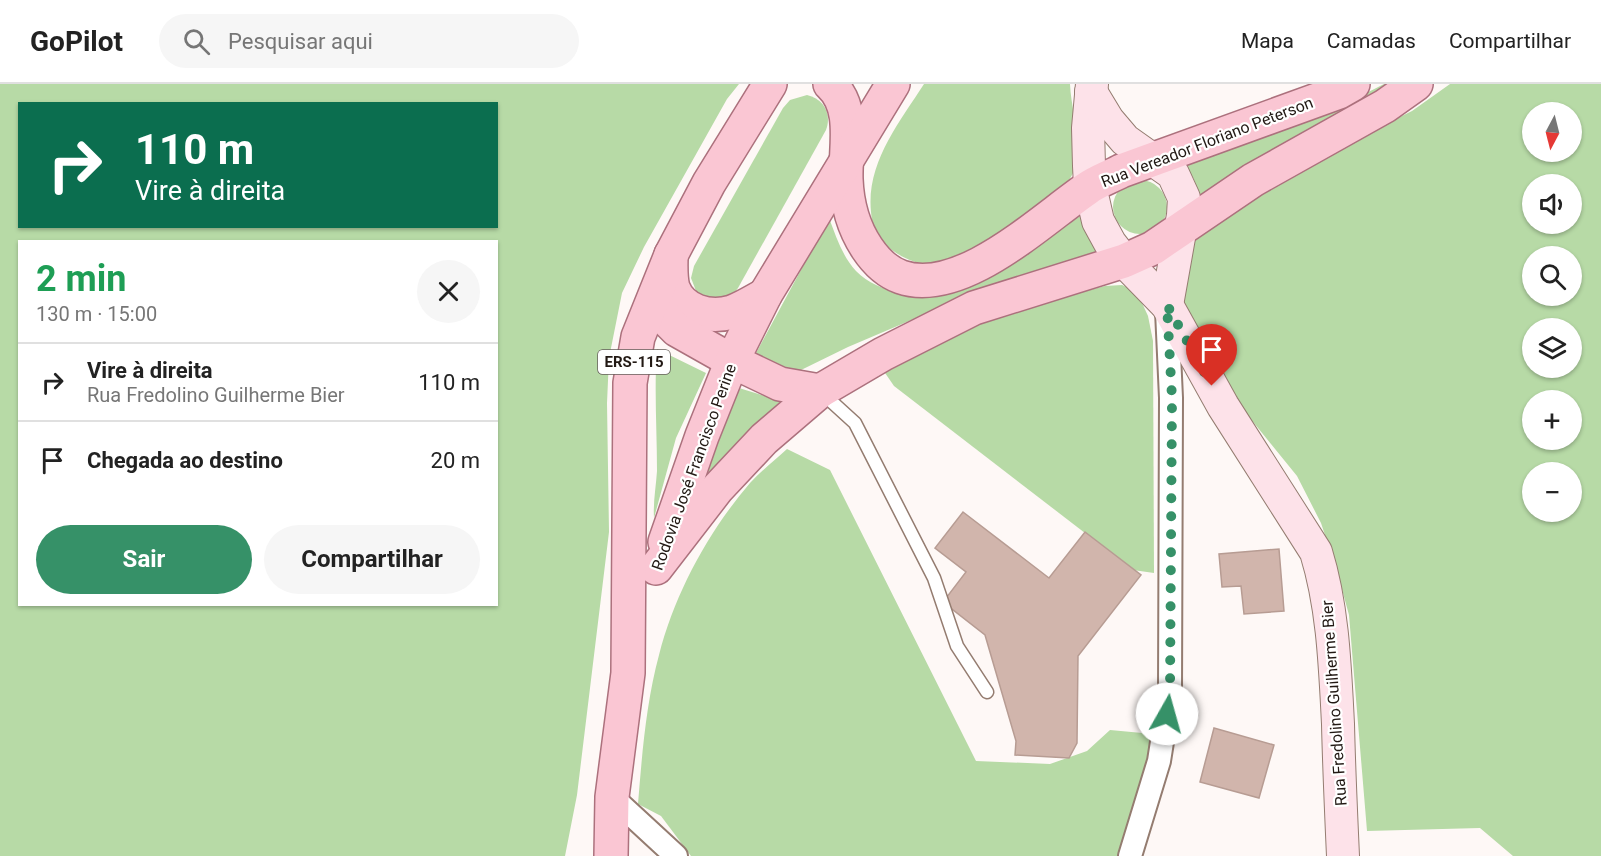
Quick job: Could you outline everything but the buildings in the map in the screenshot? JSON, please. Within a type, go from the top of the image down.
[{"type":"main road","name":"Rua Vereador Floriano Peterson","points":[[830,84],[838,92],[846,111],[848,196],[856,232],[882,266],[899,276],[918,282],[939,280],[968,270],[998,254],[1090,186],[1120,171],[1339,92],[1353,84]]},
{"type":"main road","points":[[656,568],[717,489],[764,439],[820,391],[883,354],[974,308],[1124,261],[1153,248],[1253,180],[1385,106],[1416,84]]},
{"type":"main road","name":"Rodovia José Francisco Perine","points":[[611,856],[612,797],[628,673],[630,383],[638,337],[671,255],[709,183],[772,87]]},
{"type":"main road","name":"Rodovia José Francisco Perine","points":[[628,673],[656,568],[702,436],[732,361],[765,295],[888,91]]},
{"type":"main road","points":[[848,196],[859,156],[888,91]]},
{"type":"main road","points":[[671,255],[673,286],[677,295],[691,309],[705,315],[731,312],[765,295]]},
{"type":"main road","points":[[653,302],[677,330],[732,361],[780,384],[820,391]]},
{"type":"street","name":"Rua Fredolino Guilherme Bier","points":[[1091,88],[1108,120],[1125,140],[1173,174],[1184,198],[1167,305]]},
{"type":"street","name":"Rua Fredolino Guilherme Bier","points":[[1091,88],[1088,128],[1090,186],[1098,220],[1110,243],[1124,261],[1167,305],[1223,406],[1316,552],[1324,579],[1330,616],[1336,692],[1343,856]]},
{"type":"street","points":[[1130,856],[1159,761],[1170,691],[1172,398],[1167,305]]},
{"type":"street","points":[[612,797],[676,856]]},
{"type":"lane","points":[[820,391],[855,423],[934,578],[957,646],[987,692]]},
{"type":"green space","points":[[0,84],[739,84],[727,99],[644,247],[622,293],[609,358],[607,403],[609,532],[577,795],[565,856],[0,856]]},
{"type":"green space","points":[[924,84],[1070,84],[1078,143],[1076,166],[1064,188],[986,242],[954,258],[933,264],[909,260],[883,243],[877,234],[871,212],[871,194],[879,160],[886,144]]},
{"type":"green space","points":[[1384,84],[1393,84],[1199,198],[1194,178],[1182,162],[1345,104]]},
{"type":"green space","points":[[1450,84],[1601,84],[1601,856],[1513,856],[1480,828],[1367,831],[1349,615],[1321,523],[1297,476],[1237,402],[1201,344],[1184,303],[1181,273],[1189,243],[1204,224],[1335,149],[1412,111]]},
{"type":"green space","points":[[807,95],[818,100],[825,108],[828,118],[826,130],[738,288],[729,300],[719,304],[698,296],[691,278],[694,266],[783,108],[790,100]]},
{"type":"green space","points":[[1135,180],[1145,180],[1155,184],[1163,192],[1167,207],[1163,222],[1155,230],[1145,234],[1135,234],[1125,230],[1117,222],[1113,212],[1113,202],[1117,192],[1125,184]]},
{"type":"green space","points":[[1083,214],[1102,253],[956,301],[848,347],[799,371],[789,372],[755,355],[829,218],[843,252],[856,271],[871,282],[888,290],[917,296],[949,292],[979,281]]},
{"type":"green space","points":[[1122,285],[1137,292],[1148,316],[1153,341],[1154,573],[1133,570],[894,386],[883,370],[966,327],[1039,303],[1105,286]]},
{"type":"green space","points":[[657,349],[706,373],[676,438],[654,518],[657,471]]},
{"type":"green space","points":[[739,388],[781,401],[756,424],[698,487],[717,436]]},
{"type":"green space","points":[[787,449],[830,470],[976,761],[1050,764],[1087,751],[1110,730],[1153,734],[1149,764],[1122,856],[691,856],[661,816],[638,804],[651,692],[659,655],[674,609],[695,564],[720,522],[750,483]]},
{"type":"route","points":[[1167,714],[1170,691],[1172,398],[1167,305],[1212,386]]}]
